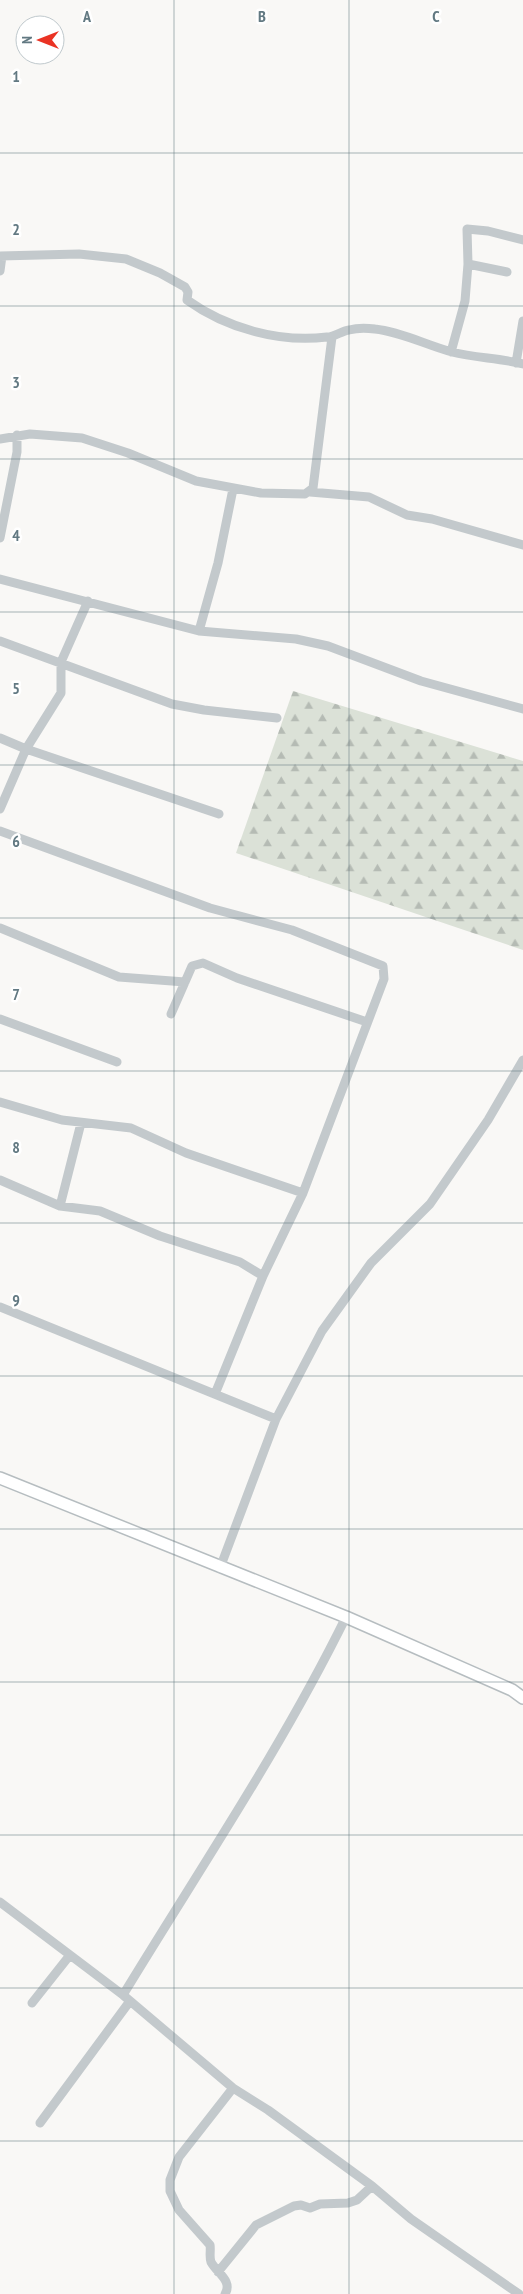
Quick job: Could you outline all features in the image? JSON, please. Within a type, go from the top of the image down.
[{"type":"main road","points":[[0,1478],[220,1568],[346,1617],[512,1690],[523,1698]]},
{"type":"street","points":[[451,352],[463,313],[468,264],[468,229],[488,231],[523,240]]},
{"type":"street","points":[[0,271],[1,256],[79,254],[126,259],[160,273],[185,287],[188,292],[187,300],[192,304],[240,326],[269,336],[332,337],[348,330],[373,328],[414,338],[451,352],[520,363],[523,322]]},
{"type":"street","points":[[468,264],[507,272]]},
{"type":"street","points":[[310,492],[313,488],[332,337]]},
{"type":"street","points":[[0,439],[17,435],[45,434],[82,438],[136,456],[196,481],[261,493],[310,492],[369,497],[407,515],[432,519],[523,545]]},
{"type":"street","points":[[0,538],[17,452],[17,435]]},
{"type":"street","points":[[200,631],[218,563],[234,489]]},
{"type":"street","points":[[0,579],[200,631],[296,639],[328,646],[421,681],[523,709]]},
{"type":"street","points":[[0,809],[26,749],[60,693],[61,662],[88,601]]},
{"type":"street","points":[[0,642],[61,662],[172,704],[204,710],[276,718]]},
{"type":"street","points":[[0,738],[26,749],[219,814]]},
{"type":"street","points":[[0,831],[210,908],[292,930],[383,966],[384,978],[303,1193],[263,1276],[215,1394]]},
{"type":"street","points":[[0,928],[119,977],[185,982]]},
{"type":"street","points":[[171,1014],[192,966],[203,963],[237,978],[367,1022]]},
{"type":"street","points":[[0,1019],[117,1062]]},
{"type":"street","points":[[220,1568],[276,1419],[322,1331],[371,1263],[430,1204],[488,1120],[523,1060]]},
{"type":"street","points":[[0,1102],[62,1120],[131,1128],[186,1153],[303,1193]]},
{"type":"street","points":[[60,1206],[82,1123]]},
{"type":"street","points":[[0,1180],[60,1206],[100,1211],[160,1236],[240,1262],[263,1276]]},
{"type":"street","points":[[0,1307],[276,1419]]},
{"type":"street","points":[[40,2123],[126,1998],[189,1885],[226,1830],[308,1692],[346,1617]]},
{"type":"street","points":[[0,1902],[126,1998],[234,2088],[268,2110],[372,2186],[411,2218],[519,2294]]},
{"type":"street","points":[[32,2003],[70,1955]]},
{"type":"street","points":[[224,2294],[228,2288],[227,2282],[210,2259],[210,2245],[179,2210],[170,2191],[170,2180],[179,2157],[234,2088]]},
{"type":"street","points":[[218,2272],[250,2231],[265,2220],[294,2206],[301,2205],[310,2208],[320,2204],[348,2203],[357,2200],[372,2186]]},
{"type":"green space","points":[[293,691],[523,761],[523,950],[236,853]]}]
